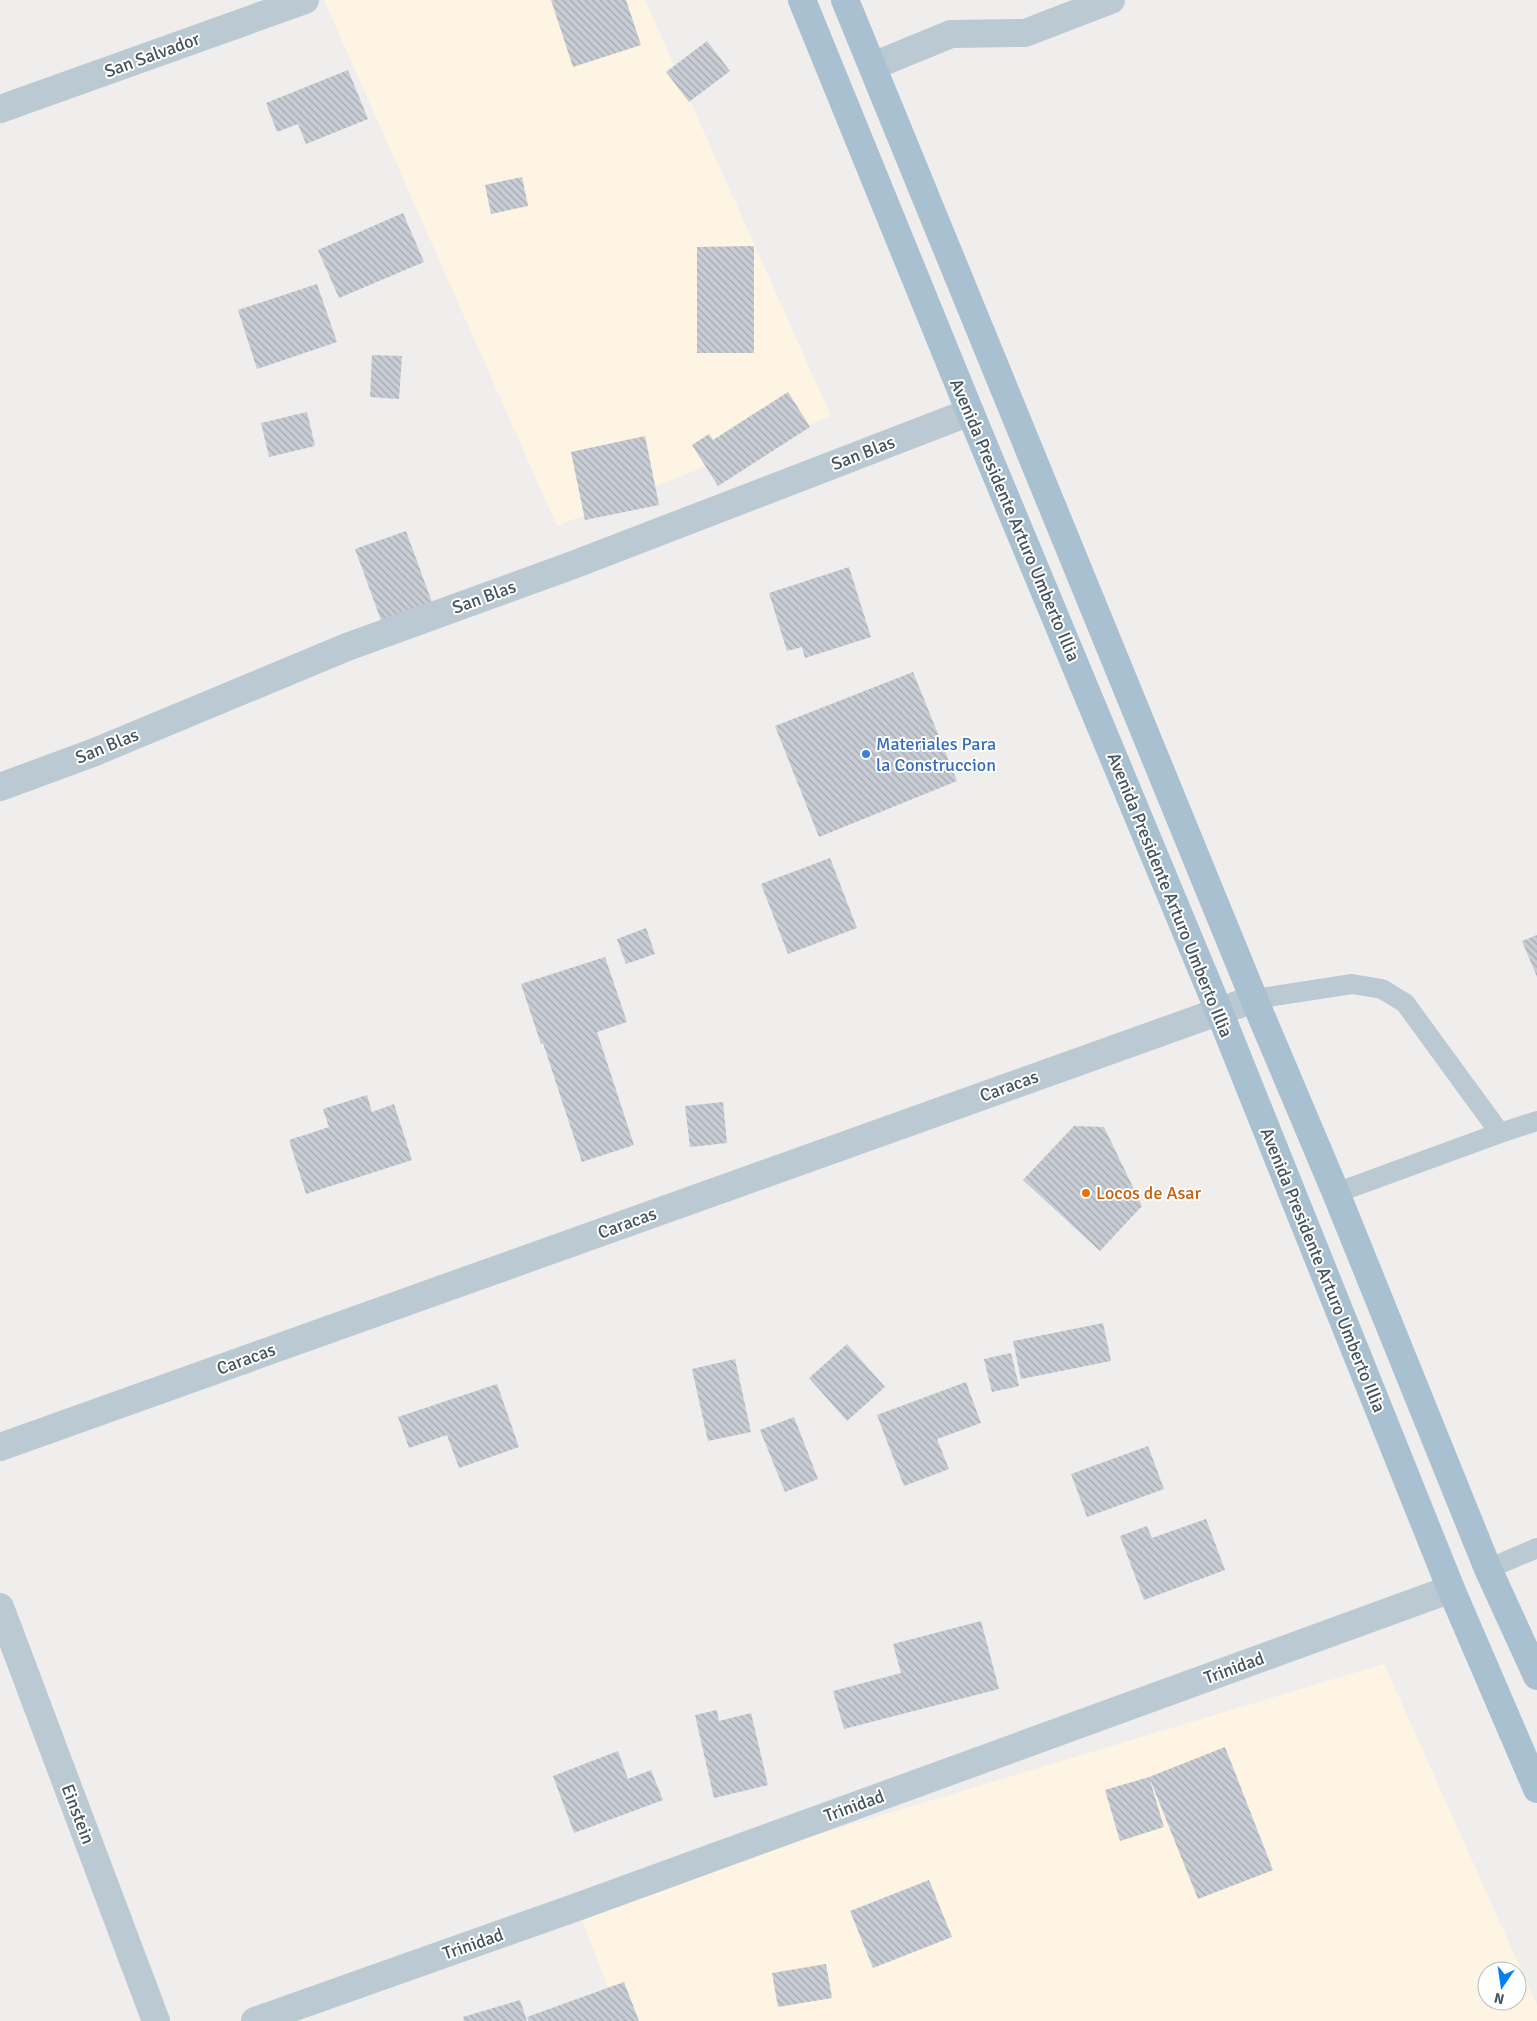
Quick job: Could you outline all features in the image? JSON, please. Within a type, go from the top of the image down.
[{"type":"main road","name":"Avenida Presidente Arturo Umberto Illia","points":[[802,0],[970,412],[1219,1011],[1451,1589],[1537,1790]]},
{"type":"main road","points":[[845,0],[1254,999],[1336,1193],[1488,1568],[1537,1676]]},
{"type":"street","name":"San Salvador","points":[[0,109],[304,0]]},
{"type":"street","points":[[873,66],[950,34],[1025,34],[1111,0]]},
{"type":"street","name":"San Blas","points":[[0,787],[94,752],[347,647],[573,565],[970,412]]},
{"type":"street","name":"Caracas","points":[[0,1447],[1254,999]]},
{"type":"street","name":"Trinidad","points":[[255,2021],[586,1904],[1451,1589]]},
{"type":"street","name":"Einstein","points":[[0,1607],[156,2021]]},
{"type":"lane","points":[[1254,999],[1352,984],[1382,989],[1405,1003],[1500,1133]]},
{"type":"lane","points":[[1336,1193],[1537,1121]]},
{"type":"lane","points":[[1488,1568],[1537,1548]]},
{"type":"shaded area","points":[[324,0],[645,0],[831,416],[557,526]]},
{"type":"shaded area","points":[[1384,1664],[1517,1961],[1477,1961],[1477,2011],[1527,2011],[1527,1983],[1537,2005],[1537,2021],[621,2021],[577,1907]]},
{"type":"building","points":[[551,0],[626,0],[641,45],[573,67]]},
{"type":"building","points":[[707,41],[730,71],[689,102],[666,72]]},
{"type":"building","points":[[348,70],[368,119],[306,144],[298,124],[277,132],[266,103]]},
{"type":"building","points":[[522,177],[528,206],[491,214],[485,185]]},
{"type":"building","points":[[403,213],[424,262],[339,298],[318,250]]},
{"type":"building","points":[[754,246],[754,353],[697,353],[697,247]]},
{"type":"building","points":[[317,284],[337,342],[257,369],[238,310]]},
{"type":"building","points":[[372,355],[402,356],[399,399],[370,397]]},
{"type":"building","points":[[788,392],[810,427],[718,486],[692,445],[709,434],[713,440]]},
{"type":"building","points":[[307,412],[315,446],[269,457],[261,423]]},
{"type":"building","points":[[645,436],[659,505],[585,520],[571,452]]},
{"type":"building","points":[[406,531],[433,605],[382,623],[355,549]]},
{"type":"building","points":[[849,567],[871,637],[805,658],[802,647],[787,651],[769,593]]},
{"type":"building","name":"Materiales Para la Construccion","points":[[913,672],[957,781],[819,837],[775,726]]},
{"type":"building","points":[[830,858],[857,928],[788,954],[761,884]]},
{"type":"building","points":[[646,928],[655,954],[626,964],[617,939]]},
{"type":"building","points":[[1537,935],[1537,977],[1522,941]]},
{"type":"building","points":[[605,957],[627,1022],[597,1032],[634,1145],[582,1162],[543,1043],[541,1044],[521,984]]},
{"type":"building","points":[[367,1095],[372,1112],[394,1104],[412,1160],[306,1194],[289,1140],[329,1127],[323,1109]]},
{"type":"building","points":[[723,1102],[727,1143],[690,1147],[685,1106]]},
{"type":"building","name":"Locos de Asar","points":[[1074,1126],[1104,1127],[1142,1206],[1100,1251],[1023,1180]]},
{"type":"building","points":[[1103,1323],[1111,1361],[1021,1379],[1013,1341]]},
{"type":"building","points":[[847,1344],[885,1387],[847,1421],[809,1378]]},
{"type":"building","points":[[1011,1353],[1019,1386],[992,1392],[984,1359]]},
{"type":"building","points":[[735,1359],[751,1432],[708,1441],[692,1369]]},
{"type":"building","points":[[966,1382],[981,1423],[937,1439],[949,1469],[904,1486],[877,1415]]},
{"type":"building","points":[[497,1384],[519,1447],[459,1468],[447,1435],[409,1448],[398,1417]]},
{"type":"building","points":[[794,1417],[818,1479],[785,1492],[760,1430]]},
{"type":"building","points":[[1148,1446],[1164,1489],[1087,1517],[1071,1474]]},
{"type":"building","points":[[1206,1519],[1225,1570],[1144,1600],[1120,1536],[1147,1526],[1152,1538]]},
{"type":"building","points":[[981,1621],[999,1689],[844,1729],[833,1691],[901,1673],[893,1644]]},
{"type":"building","points":[[717,1710],[719,1721],[751,1713],[768,1785],[714,1798],[695,1715]]},
{"type":"building","points":[[1225,1747],[1273,1870],[1198,1899],[1149,1777]]},
{"type":"building","points":[[618,1751],[628,1779],[651,1770],[663,1800],[574,1833],[553,1776]]},
{"type":"building","points":[[1149,1777],[1164,1827],[1120,1841],[1105,1790]]},
{"type":"building","points":[[929,1880],[952,1937],[873,1968],[850,1911]]},
{"type":"building","points":[[826,1964],[832,1998],[778,2007],[772,1973]]},
{"type":"building","points":[[624,1982],[639,2021],[529,2021],[527,2017]]},
{"type":"building","points":[[520,2000],[527,2021],[464,2021],[463,2017]]},
{"type":"place","name":"Materiales Para la Construccion","points":[[866,754]]},
{"type":"place","name":"Locos de Asar","points":[[1086,1193]]}]
